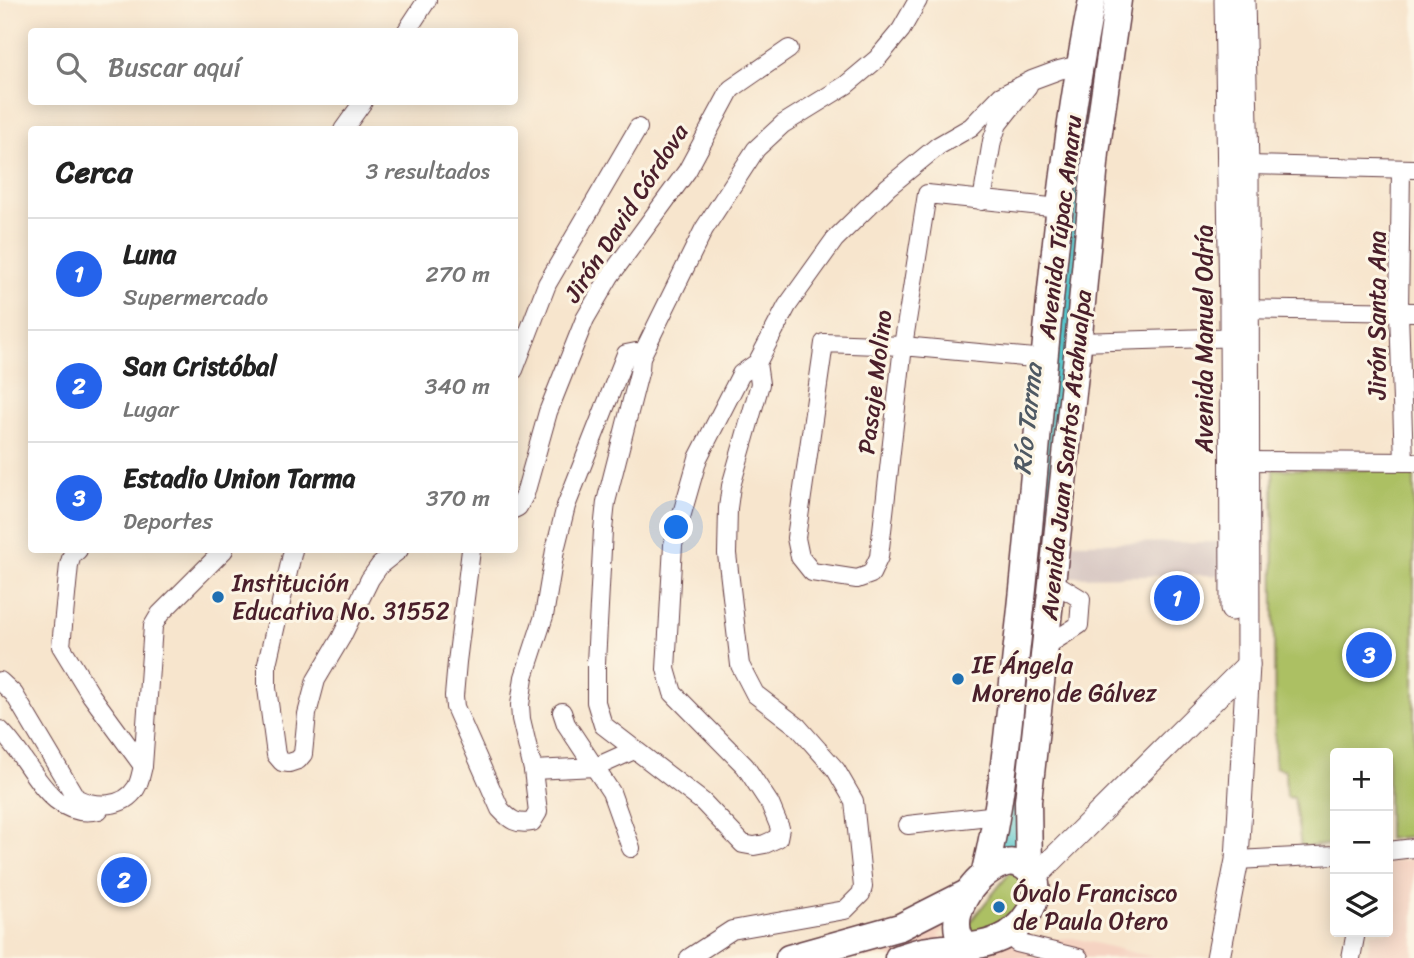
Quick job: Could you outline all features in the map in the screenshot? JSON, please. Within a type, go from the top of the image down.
[{"type":"highway","name":"Avenida Túpac Amaru","points":[[985,871],[998,815],[1024,589],[1060,208],[1079,65],[1092,0]]},
{"type":"highway","name":"Avenida Juan Santos Atahualpa","points":[[1032,873],[1028,801],[1079,342],[1096,153],[1118,0]]},
{"type":"highway","points":[[789,958],[900,927],[967,892],[985,871],[1005,863],[1016,862],[1032,873],[1035,901],[1019,946],[988,944],[930,949],[898,958]]},
{"type":"highway","points":[[967,892],[956,930],[967,947]]},
{"type":"main road","name":"Avenida Manuel Odría","points":[[1226,0],[1240,164]]},
{"type":"main road","name":"Avenida Manuel Odría","points":[[1218,958],[1237,860],[1244,723],[1241,672],[1239,337],[1243,0]]},
{"type":"main road","name":"Avenida Manuel Odría","points":[[1239,337],[1247,461],[1240,526]]},
{"type":"main road","points":[[1032,873],[1241,672]]},
{"type":"street","points":[[409,28],[428,0]]},
{"type":"street","points":[[918,0],[901,30],[877,59],[846,85],[783,124],[756,149],[704,229],[640,357],[640,369],[606,502],[596,663],[597,702],[603,725],[703,802],[743,844],[754,846],[778,838],[780,828],[770,804],[745,766],[673,692],[666,669],[673,545],[698,458],[741,374],[757,363],[787,306],[835,239],[888,187],[937,146],[960,135],[1002,96],[1032,80],[1079,65]]},
{"type":"street","name":"Jirón David Córdova","points":[[518,507],[525,494],[548,412],[585,319],[610,276],[687,171],[731,89],[789,49]]},
{"type":"street","points":[[1032,80],[998,124],[992,141],[982,201],[1060,208]]},
{"type":"street","points":[[346,126],[361,105]]},
{"type":"street","points":[[518,360],[547,284],[638,128]]},
{"type":"street","points":[[1240,164],[1408,169]]},
{"type":"street","name":"Jirón Santa Ana","points":[[1408,169],[1406,312],[1409,462]]},
{"type":"street","name":"Pasaje Molino","points":[[903,346],[824,343],[796,538],[800,557],[812,572],[857,579],[871,574],[879,556],[903,346],[926,194],[982,201]]},
{"type":"street","points":[[1239,309],[1406,312]]},
{"type":"street","points":[[1079,342],[1239,337]]},
{"type":"street","points":[[903,346],[1045,359]]},
{"type":"street","points":[[471,553],[457,662],[455,707],[499,809],[520,825],[532,822],[538,812],[533,770],[521,719],[521,697],[544,616],[555,550],[566,506],[626,354],[636,352],[640,357]]},
{"type":"street","points":[[690,958],[732,930],[845,909],[861,894],[863,887],[854,800],[836,770],[798,727],[755,694],[740,665],[726,554],[727,508],[760,384],[757,363]]},
{"type":"street","points":[[1247,461],[1409,462]]},
{"type":"street","points":[[74,553],[69,565],[61,646],[91,695],[143,766]]},
{"type":"street","points":[[0,730],[13,742],[46,792],[76,812],[100,810],[129,797],[138,786],[143,766],[153,626],[160,614],[221,553]]},
{"type":"street","points":[[292,553],[267,664],[267,688],[276,755],[282,762],[289,763],[298,760],[303,754],[307,714],[316,680],[370,579],[380,565],[395,553]]},
{"type":"street","points":[[1045,646],[1079,625],[1081,600],[1053,582]]},
{"type":"street","points":[[0,681],[14,694],[76,798],[97,804],[112,804]]},
{"type":"street","points":[[562,712],[566,724],[611,792],[631,848]]},
{"type":"street","points":[[533,770],[596,767],[634,750]]},
{"type":"street","points":[[908,825],[998,815]]},
{"type":"street","points":[[1393,850],[1414,848]]},
{"type":"street","points":[[1237,860],[1330,855]]},
{"type":"street","points":[[1351,958],[1355,937]]},
{"type":"street","points":[[1019,946],[1079,958]]},
{"type":"shaded area","points":[[1220,542],[1220,575],[1066,577],[1069,543]]},
{"type":"shaded area","points":[[1414,859],[1414,958],[1367,958],[1370,937],[1393,937],[1393,861]]},
{"type":"shaded area","points":[[936,918],[947,927],[937,936],[974,943],[1073,938],[1156,958],[889,958],[890,953],[869,958],[815,958]]},
{"type":"green space","points":[[1273,469],[1414,470],[1414,836],[1393,838],[1393,748],[1330,748],[1330,844],[1301,847],[1294,798],[1286,797],[1285,770],[1275,767]]},
{"type":"green space","points":[[1012,870],[1027,884],[1018,907],[988,933],[971,939],[969,923]]},
{"type":"waterway","name":"Río Tarma","points":[[1037,604],[1082,154],[1105,2]]},
{"type":"waterway","name":"Río Tarma","points":[[1005,843],[1012,826],[1019,774]]},
{"type":"place","name":"Institución Educativa No. 31552","points":[[218,597]]},
{"type":"place","name":"Luna","points":[[1177,598]]},
{"type":"place","name":"Estadio Union Tarma","points":[[1369,655]]},
{"type":"place","name":"IE Ángela Moreno de Gálvez","points":[[958,679]]},
{"type":"place","name":"San Cristóbal","points":[[124,880]]},
{"type":"place","name":"Óvalo Francisco de Paula Otero","points":[[999,907]]}]
